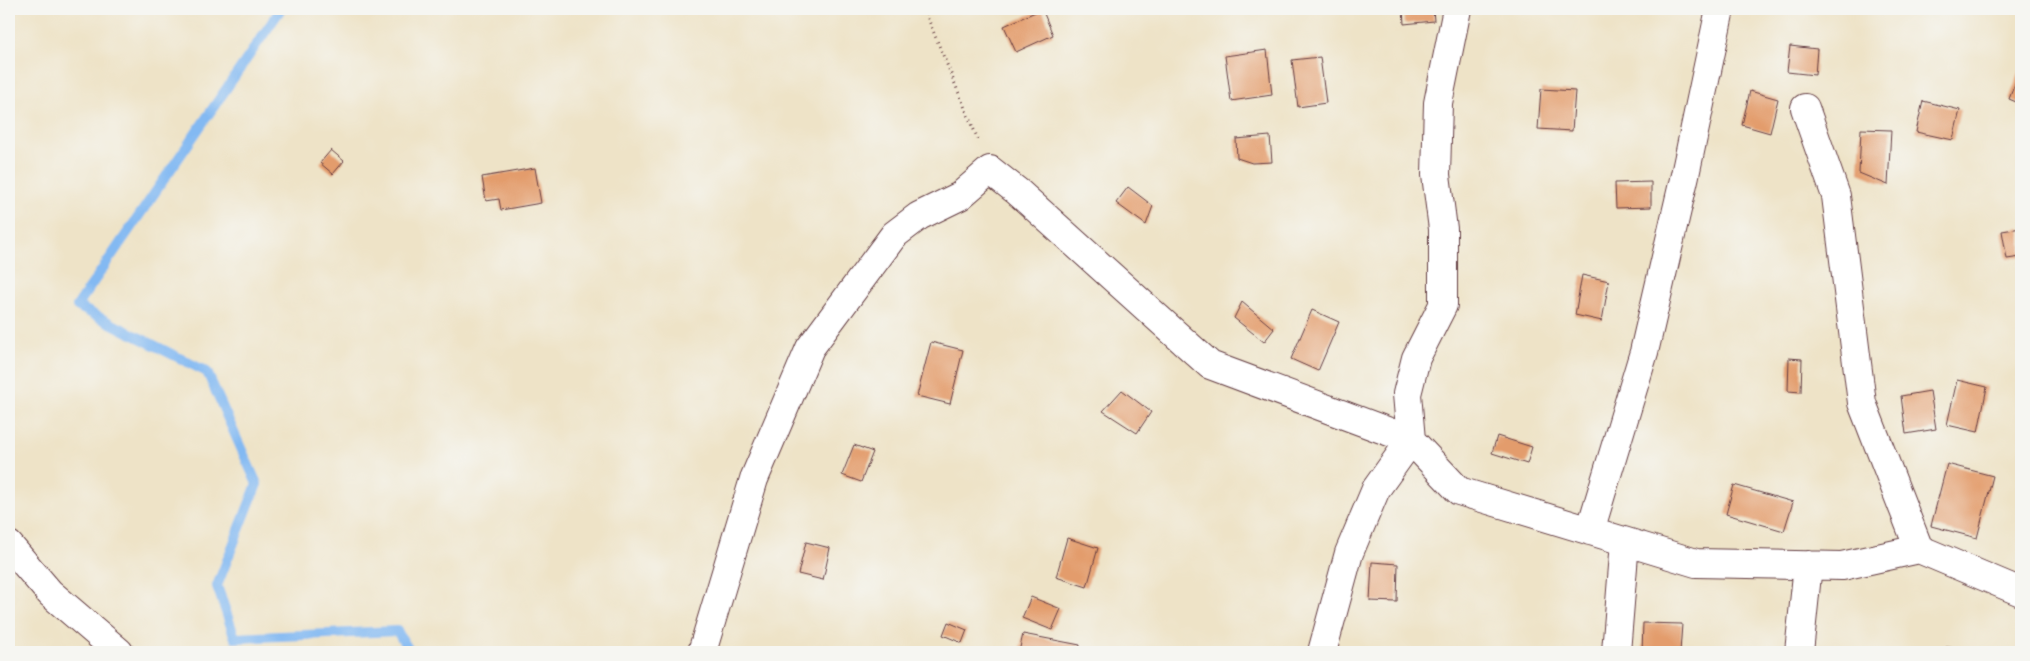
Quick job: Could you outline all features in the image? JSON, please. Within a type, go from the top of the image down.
[{"type":"street","points":[[1322,652],[1353,544],[1376,489],[1411,440],[1407,394],[1416,358],[1443,305],[1443,229],[1436,175],[1438,103],[1457,9]]},
{"type":"street","points":[[1590,531],[1644,352],[1685,175],[1720,9]]},
{"type":"street","points":[[1805,108],[1836,196],[1862,403],[1918,549]]},
{"type":"street","points":[[702,652],[754,479],[810,348],[894,235],[920,216],[960,196],[990,170],[1018,192],[1210,365],[1411,440],[1459,491],[1696,563],[1842,566],[1918,549],[2021,592]]},
{"type":"street","points":[[1616,652],[1625,542]]},
{"type":"street","points":[[9,545],[50,593],[119,652]]},
{"type":"street","points":[[1799,652],[1808,565]]},
{"type":"path","points":[[924,9],[990,170]]},
{"type":"building","points":[[1042,9],[1053,35],[1016,52],[1004,26]]},
{"type":"building","points":[[1403,9],[1433,9],[1434,21],[1404,24]]},
{"type":"building","points":[[1790,46],[1817,49],[1815,75],[1787,72]]},
{"type":"building","points":[[1267,50],[1272,95],[1231,101],[1225,56]]},
{"type":"building","points":[[1320,57],[1326,103],[1298,107],[1292,60]]},
{"type":"building","points":[[2021,68],[2021,104],[2009,99]]},
{"type":"building","points":[[1541,89],[1575,91],[1572,131],[1538,129]]},
{"type":"building","points":[[1750,91],[1778,99],[1770,133],[1742,125]]},
{"type":"building","points":[[1923,101],[1960,110],[1953,140],[1916,132]]},
{"type":"building","points":[[1861,129],[1891,130],[1888,185],[1859,173]]},
{"type":"building","points":[[1270,136],[1272,162],[1252,163],[1237,158],[1236,139]]},
{"type":"building","points":[[331,150],[344,161],[333,174],[320,163]]},
{"type":"building","points":[[535,168],[541,203],[501,210],[499,199],[486,201],[482,177]]},
{"type":"building","points":[[1651,182],[1651,207],[1616,208],[1615,183]]},
{"type":"building","points":[[1128,187],[1153,206],[1146,225],[1116,203]]},
{"type":"building","points":[[2021,228],[2021,257],[2007,259],[2002,231]]},
{"type":"building","points":[[1582,275],[1609,281],[1602,321],[1575,315]]},
{"type":"building","points":[[1242,302],[1274,329],[1264,342],[1234,318]]},
{"type":"building","points":[[1312,310],[1339,322],[1318,371],[1291,359]]},
{"type":"building","points":[[931,342],[963,350],[950,404],[917,396]]},
{"type":"building","points":[[1789,358],[1802,359],[1801,392],[1788,391]]},
{"type":"building","points":[[1957,380],[1987,387],[1978,432],[1947,425]]},
{"type":"building","points":[[1122,390],[1151,412],[1137,433],[1103,411]]},
{"type":"building","points":[[1930,391],[1936,429],[1906,434],[1901,396]]},
{"type":"building","points":[[1497,436],[1532,447],[1527,464],[1492,453]]},
{"type":"building","points":[[854,445],[873,452],[861,482],[842,475]]},
{"type":"building","points":[[1947,464],[1993,476],[1977,538],[1931,526]]},
{"type":"building","points":[[1734,485],[1793,502],[1784,531],[1726,514]]},
{"type":"building","points":[[1067,538],[1098,548],[1087,587],[1056,577]]},
{"type":"building","points":[[806,542],[830,548],[823,580],[798,574]]},
{"type":"building","points":[[1372,562],[1398,564],[1397,602],[1370,601]]},
{"type":"building","points":[[1031,597],[1061,609],[1052,630],[1022,618]]},
{"type":"building","points":[[948,622],[967,630],[962,643],[943,635]]},
{"type":"building","points":[[1643,623],[1682,624],[1680,652],[1642,652]]},
{"type":"building","points":[[1023,634],[1080,645],[1079,652],[1019,652]]},
{"type":"building","points":[[1946,647],[1985,650],[1984,652],[1946,652]]},
{"type":"waterway","points":[[281,9],[77,306],[207,372],[257,484],[217,586],[235,638],[397,631],[410,652]]}]
